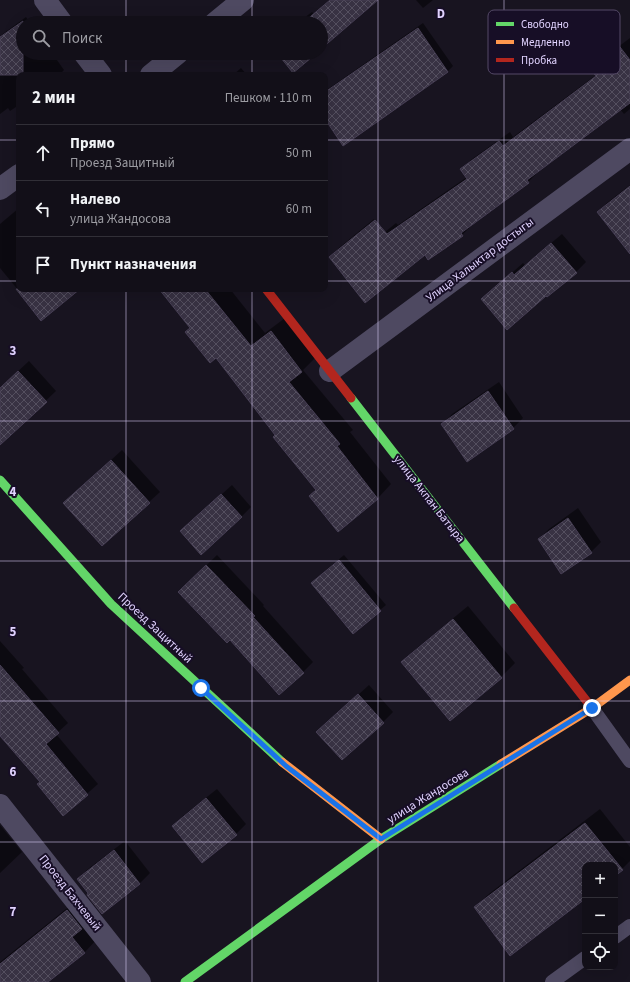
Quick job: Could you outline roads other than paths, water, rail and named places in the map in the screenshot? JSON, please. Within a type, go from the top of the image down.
[{"type":"street","points":[[45,0],[57,16]]},
{"type":"street","points":[[224,16],[243,0]]},
{"type":"street","points":[[89,60],[99,72]]},
{"type":"street","points":[[155,72],[169,60]]},
{"type":"street","name":"Улица Халыктар достыгы","points":[[330,371],[630,148]]},
{"type":"street","points":[[0,189],[16,177]]},
{"type":"street","name":"улица Акпан Батыра","points":[[268,292],[592,708]]},
{"type":"street","name":"Проезд Защитный","points":[[0,480],[111,604],[286,766],[381,839]]},
{"type":"street","name":"улица Жандосова","points":[[185,982],[381,839],[592,708],[630,680]]},
{"type":"street","name":"Проезд Бахчевый","points":[[0,805],[140,982]]},
{"type":"lane","points":[[592,708],[630,761]]},
{"type":"lane","points":[[618,935],[630,926]]},
{"type":"lane","points":[[552,982],[582,960]]}]
